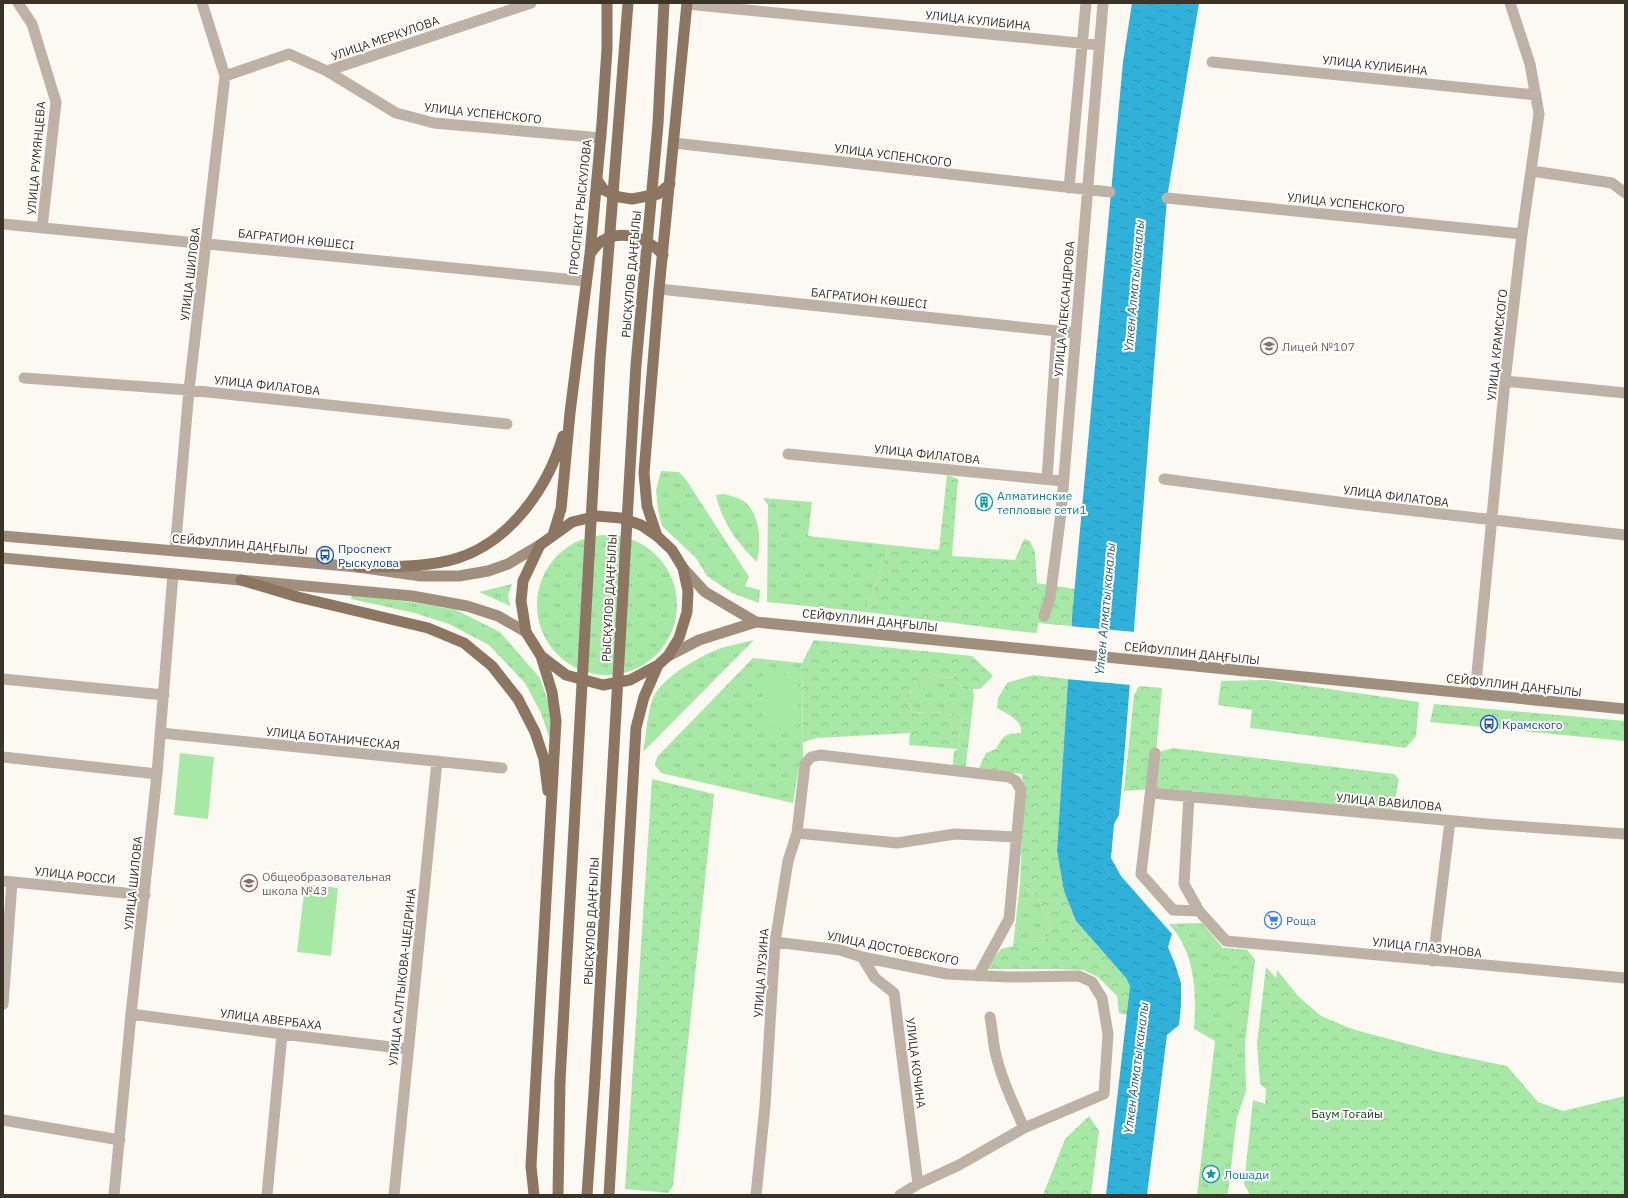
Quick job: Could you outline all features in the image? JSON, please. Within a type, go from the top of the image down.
[{"type":"main road","name":"ПРОСПЕКТ РЫСКУЛОВА","points":[[570,413],[590,254],[601,138],[607,49],[607,3]]},
{"type":"main road","name":"РЫСҚҰЛОВ ДАҢҒЫЛЫ","points":[[558,1195],[560,1081],[600,359],[628,3]]},
{"type":"main road","name":"РЫСҚҰЛОВ ДАҢҒЫЛЫ","points":[[587,1195],[636,365],[658,124],[664,3]]},
{"type":"main road","points":[[657,536],[647,506],[644,473],[659,289],[687,4]]},
{"type":"main road","points":[[597,180],[604,190],[619,197],[632,199],[658,194],[670,184]]},
{"type":"main road","points":[[590,254],[598,244],[607,238],[618,236],[642,239],[657,248],[663,255]]},
{"type":"main road","points":[[553,535],[561,509],[570,413]]},
{"type":"main road","points":[[358,568],[428,563],[458,558],[480,548],[500,535],[535,497],[548,477],[560,448],[570,413]]},
{"type":"main road","points":[[534,1195],[531,1166],[556,721],[552,692],[541,656],[526,632],[521,601],[523,580],[540,545],[572,522],[597,516],[621,518],[641,524],[672,550],[683,568],[688,591],[687,612],[679,638],[668,656],[658,665],[630,680],[603,684],[566,675],[541,656]]},
{"type":"main road","name":"СЕЙФУЛЛИН ДАҢҒЫЛЫ","points":[[3,536],[358,568],[422,576],[459,576],[488,572],[540,545]]},
{"type":"main road","points":[[3,558],[412,596],[467,606],[498,616],[526,632]]},
{"type":"main road","name":"СЕЙФУЛЛИН ДАҢҒЫЛЫ","points":[[683,568],[705,592],[756,622]]},
{"type":"main road","points":[[241,580],[298,597],[428,628],[464,643],[492,666],[518,699],[535,732],[544,759],[551,815]]},
{"type":"main road","name":"СЕЙФУЛЛИН ДАҢҒЫЛЫ","points":[[668,656],[699,640],[756,622],[1625,709]]},
{"type":"main road","points":[[609,1195],[636,728],[644,697],[658,665]]},
{"type":"street","name":"УЛИЦА РУМЯНЦЕВА","points":[[18,3],[32,24],[56,102],[42,228]]},
{"type":"street","name":"УЛИЦА ШИЛОВА","points":[[175,551],[189,390],[207,244],[225,76],[202,3]]},
{"type":"street","name":"УЛИЦА МЕРКУЛОВА","points":[[225,76],[288,54],[327,71],[531,3]]},
{"type":"street","points":[[1069,188],[1086,3]]},
{"type":"street","name":"УЛИЦА АЛЕКСАНДРОВА","points":[[1044,616],[1050,598],[1061,513],[1103,3]]},
{"type":"street","name":"УЛИЦА КРАМСКОГО","points":[[1475,694],[1505,381],[1522,234],[1539,114],[1530,64],[1510,3]]},
{"type":"street","name":"УЛИЦА КУЛИБИНА","points":[[687,4],[1100,45]]},
{"type":"street","name":"УЛИЦА КУЛИБИНА","points":[[1212,62],[1536,95]]},
{"type":"street","name":"УЛИЦА УСПЕНСКОГО","points":[[327,71],[396,114],[434,123],[601,138]]},
{"type":"street","name":"УЛИЦА УСПЕНСКОГО","points":[[674,143],[1110,192]]},
{"type":"street","points":[[1532,171],[1612,183],[1625,193]]},
{"type":"street","name":"УЛИЦА УСПЕНСКОГО","points":[[1167,198],[1522,234]]},
{"type":"street","name":"БАГРАТИОН КӨШЕСІ","points":[[3,224],[586,281]]},
{"type":"street","name":"БАГРАТИОН КӨШЕСІ","points":[[659,289],[1076,333]]},
{"type":"street","points":[[1047,479],[1057,331]]},
{"type":"street","name":"УЛИЦА ФИЛАТОВА","points":[[24,378],[189,390],[507,424]]},
{"type":"street","points":[[1505,381],[1625,393]]},
{"type":"street","name":"УЛИЦА ФИЛАТОВА","points":[[788,454],[1063,481]]},
{"type":"street","name":"УЛИЦА ФИЛАТОВА","points":[[1164,479],[1625,535]]},
{"type":"street","name":"УЛИЦА ШИЛОВА","points":[[114,1195],[131,1014],[158,774],[173,574]]},
{"type":"street","points":[[3,679],[164,695]]},
{"type":"street","name":"УЛИЦА БОТАНИЧЕСКАЯ","points":[[161,733],[502,768]]},
{"type":"street","points":[[1155,753],[1141,874],[1172,910],[1200,911]]},
{"type":"street","name":"УЛИЦА ЛУЗИНА","points":[[756,1195],[765,1106],[774,942],[788,862],[797,833],[805,764],[811,757],[820,755],[1009,777],[1016,781],[1021,790],[1017,837]]},
{"type":"street","points":[[3,757],[158,774]]},
{"type":"street","name":"УЛИЦА САЛТЫКОВА-ЩЕДРИНА","points":[[394,1195],[437,762]]},
{"type":"street","name":"УЛИЦА ВАВИЛОВА","points":[[1151,793],[1450,821],[1625,834]]},
{"type":"street","points":[[1189,796],[1184,884],[1200,911]]},
{"type":"street","points":[[1434,961],[1450,821]]},
{"type":"street","points":[[797,833],[897,843],[955,834],[1017,837],[1009,919],[978,976]]},
{"type":"street","points":[[3,1004],[7,881]]},
{"type":"street","name":"УЛИЦА РОССИ","points":[[7,881],[145,895]]},
{"type":"street","name":"УЛИЦА ГЛАЗУНОВА","points":[[1200,911],[1226,941],[1625,978]]},
{"type":"street","name":"УЛИЦА ДОСТОЕВСКОГО","points":[[774,942],[840,950],[862,957],[947,974],[1009,977],[1079,976],[1092,982],[1102,998],[1108,1034],[1104,1094],[1024,1128]]},
{"type":"street","name":"УЛИЦА КОЧИНА","points":[[862,957],[875,978],[894,993],[918,1184]]},
{"type":"street","name":"УЛИЦА АВЕРБАХА","points":[[131,1014],[408,1049]]},
{"type":"street","points":[[900,1195],[918,1184],[959,1165],[1024,1128],[1000,1069],[995,1051],[990,1017]]},
{"type":"street","points":[[267,1195],[282,1034]]},
{"type":"street","points":[[3,1120],[120,1140]]},
{"type":"green space","points":[[661,471],[679,472],[687,481],[749,577],[745,586],[760,590],[759,603],[732,593],[707,576],[696,558],[662,526],[658,510],[656,490]]},
{"type":"green space","points":[[947,475],[958,479],[952,556],[1015,560],[1024,539],[1030,541],[1035,552],[1037,583],[1075,589],[1071,626],[1038,623],[1037,633],[866,612],[889,545],[939,550]]},
{"type":"green space","points":[[724,494],[742,500],[753,512],[759,537],[757,562],[743,548],[726,523],[718,505],[716,495]]},
{"type":"green space","points":[[763,498],[812,502],[808,536],[889,545],[866,612],[767,602],[768,505]]},
{"type":"green space","points":[[607,535],[627,538],[634,541],[646,547],[661,561],[674,585],[677,605],[674,625],[671,632],[665,644],[651,659],[627,672],[607,675],[587,672],[580,669],[568,663],[553,649],[540,625],[537,605],[540,585],[543,578],[549,566],[563,551],[587,538]]},
{"type":"green space","points":[[512,584],[508,595],[510,606],[479,592]]},
{"type":"green space","points":[[352,594],[456,610],[500,632],[540,678],[550,708],[552,730],[551,742],[541,713],[525,683],[489,645],[449,624],[415,613],[351,599]]},
{"type":"green space","points":[[754,640],[643,752],[651,704],[653,698],[664,682],[682,668],[712,652],[721,648]]},
{"type":"green space","points":[[814,640],[972,656],[993,676],[980,689],[964,689],[953,678],[933,675],[905,696],[912,712],[962,715],[958,749],[909,745],[910,733],[817,738],[803,742],[802,663]]},
{"type":"green space","points":[[753,658],[802,663],[803,759],[799,766],[793,803],[661,773],[655,765],[657,757]]},
{"type":"green space","points":[[798,674],[799,726],[763,727],[762,675]]},
{"type":"green space","points":[[933,675],[953,678],[964,689],[973,689],[974,696],[965,772],[952,770],[954,751],[958,749],[962,715],[912,712],[905,696]]},
{"type":"green space","points":[[1033,675],[1068,679],[1057,851],[1064,891],[1076,921],[1126,978],[1130,986],[1127,1015],[1119,1013],[1117,996],[1098,977],[1083,970],[985,969],[1001,949],[1029,942],[1044,943],[1052,929],[1037,896],[1020,883],[1024,790],[1022,774],[979,768],[986,753],[996,749],[1003,738],[1011,734],[1021,733],[1020,724],[1010,715],[997,708],[998,698],[1007,683]]},
{"type":"green space","points":[[1267,680],[1419,702],[1416,736],[1406,748],[1250,728],[1252,710],[1218,705],[1221,681]]},
{"type":"green space","points":[[1139,686],[1162,688],[1156,753],[1173,748],[1394,774],[1399,779],[1392,816],[1151,789],[1124,791],[1134,695]]},
{"type":"green space","points":[[1434,704],[1625,721],[1625,741],[1430,722]]},
{"type":"green space","points":[[180,753],[214,757],[208,819],[174,815]]},
{"type":"green space","points":[[652,779],[714,794],[673,1186],[668,1193],[625,1189]]},
{"type":"green space","points":[[1020,883],[1037,896],[1052,929],[1044,943],[1029,942],[1013,947]]},
{"type":"green space","points":[[305,884],[338,888],[331,956],[297,952]]},
{"type":"green space","points":[[1202,923],[1223,948],[1247,950],[1255,960],[1245,1044],[1246,1091],[1237,1117],[1228,1193],[1225,1195],[1197,1195],[1215,1041],[1194,1029],[1194,987],[1189,960],[1178,935],[1169,924]]},
{"type":"green space","points":[[1225,948],[1247,950],[1255,960],[1245,1035],[1240,1033],[1237,1016],[1233,1010],[1219,961]]},
{"type":"green space","name":"Баум Тоғайы","points":[[1266,967],[1276,978],[1277,970],[1298,996],[1321,1016],[1352,1029],[1434,1051],[1507,1066],[1538,1102],[1563,1111],[1625,1096],[1625,1195],[1250,1195],[1244,1184],[1253,1100],[1265,1104],[1266,1089],[1260,1084],[1257,1044]]},
{"type":"green space","points":[[1245,1068],[1246,1091],[1237,1117],[1207,1114],[1211,1081]]},
{"type":"green space","points":[[1089,1116],[1099,1131],[1091,1195],[1043,1195],[1065,1139]]},
{"type":"water","name":"Үлкен Алматы каналы","points":[[1132,3],[1199,3],[1167,198],[1124,760],[1119,815],[1114,824],[1111,858],[1121,876],[1172,934],[1168,947],[1181,983],[1181,1006],[1179,1025],[1167,1035],[1147,1195],[1106,1195],[1130,986],[1126,978],[1076,921],[1064,891],[1057,851],[1072,617],[1123,62]]},
{"type":"pier","points":[[1069,626],[1135,632],[1131,685],[1066,679]]},
{"type":"place","name":"Лицей №107","points":[[1269,346]]},
{"type":"place","name":"Алматинские тепловые сети1","points":[[984,502]]},
{"type":"place","name":"Проспект Рыскулова","points":[[325,555]]},
{"type":"place","name":"Крамского","points":[[1489,724]]},
{"type":"place","name":"Общеобразовательная школа №43","points":[[249,883]]},
{"type":"place","name":"Роща","points":[[1273,920]]},
{"type":"place","name":"Лошади","points":[[1211,1174]]}]
